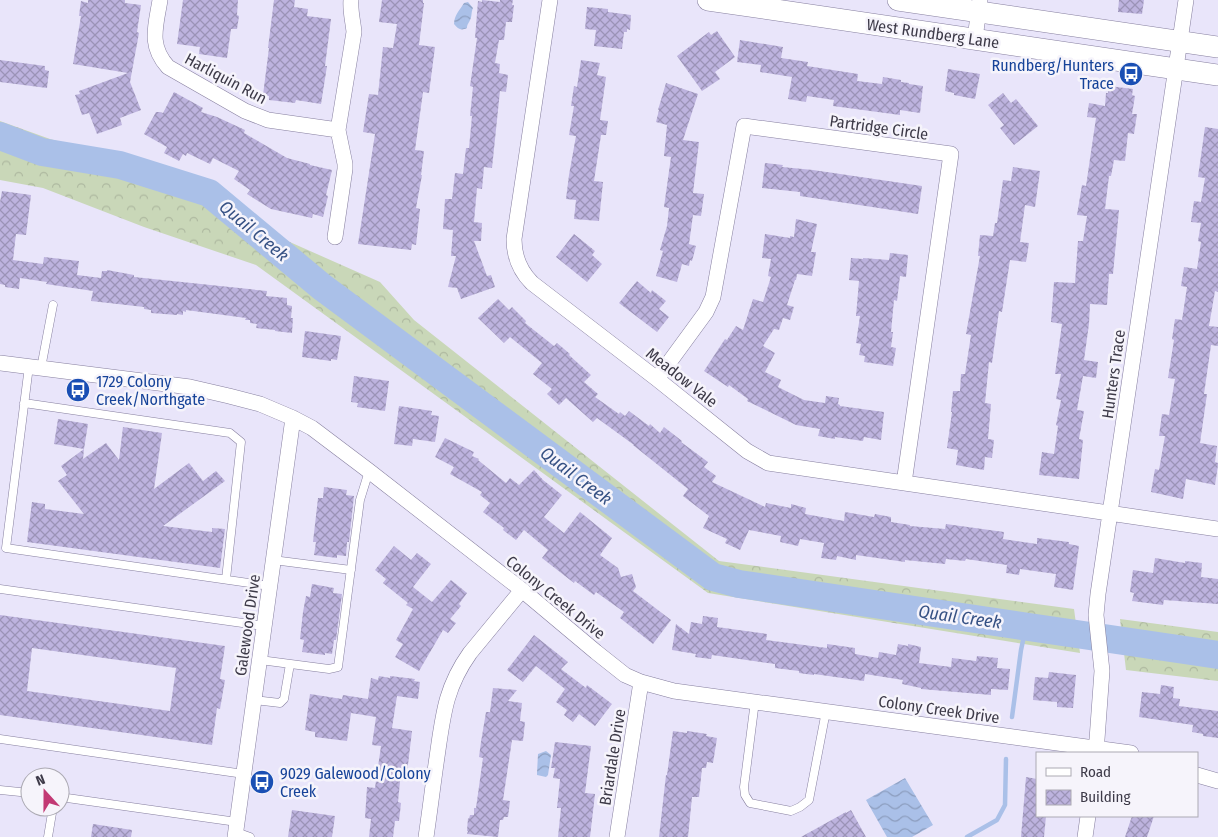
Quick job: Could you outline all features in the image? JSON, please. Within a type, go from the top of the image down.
[{"type":"main road","name":"West Rundberg Lane","points":[[708,0],[759,4],[975,39],[1218,75]]},
{"type":"main road","name":"West Rundberg Lane","points":[[898,0],[979,6],[1218,47]]},
{"type":"street","name":"Harliquin Run","points":[[160,0],[154,37],[161,60],[168,67],[245,111],[268,120],[338,130]]},
{"type":"street","points":[[335,238],[345,169],[338,130],[354,32],[350,8],[351,0]]},
{"type":"street","name":"Meadow Vale","points":[[550,0],[514,239],[516,259],[523,273],[532,283],[657,379],[746,451],[768,463],[1218,529]]},
{"type":"street","name":"Hunters Trace","points":[[1096,751],[1102,671],[1096,615],[1186,0]]},
{"type":"street","points":[[975,39],[979,6]]},
{"type":"street","name":"Partridge Circle","points":[[657,379],[706,312],[713,297],[744,126],[951,154],[904,483]]},
{"type":"street","name":"Colony Creek Drive","points":[[0,363],[190,388],[260,404],[293,418],[312,428],[522,590],[625,675],[641,682],[674,691],[1114,752]]},
{"type":"street","name":"Galewood Drive","points":[[239,832],[244,774],[293,418]]},
{"type":"street","points":[[426,837],[444,711],[452,684],[466,658],[522,590]]},
{"type":"street","name":"Briardale Drive","points":[[617,837],[641,682]]},
{"type":"street","points":[[1198,775],[1218,782]]},
{"type":"street","points":[[1085,837],[1088,817]]},
{"type":"lane","points":[[53,305],[24,404],[6,548],[270,586]]},
{"type":"lane","points":[[24,404],[230,433],[241,442],[226,579]]},
{"type":"lane","points":[[260,660],[329,669],[338,666],[360,500],[369,472]]},
{"type":"lane","points":[[273,560],[351,570]]},
{"type":"lane","points":[[0,589],[264,626]]},
{"type":"lane","points":[[254,700],[280,703],[284,699],[290,664]]},
{"type":"lane","points":[[755,701],[744,787],[745,796],[750,803],[791,811],[809,800],[826,711]]},
{"type":"lane","points":[[0,739],[244,774]]},
{"type":"lane","points":[[0,790],[20,792]]},
{"type":"lane","points":[[70,799],[239,832]]},
{"type":"lane","points":[[48,837],[51,817]]},
{"type":"green space","points":[[0,121],[50,139],[196,178],[283,239],[380,282],[414,320],[719,561],[1074,609],[1080,653],[708,593],[256,265],[144,227],[43,188],[0,180]]},
{"type":"green space","points":[[1120,619],[1218,632],[1218,681],[1126,670]]},
{"type":"water","points":[[468,2],[473,8],[471,19],[467,28],[460,29],[454,24],[455,18],[464,3]]},
{"type":"water","points":[[546,751],[551,755],[548,775],[546,777],[537,775],[537,773],[538,754]]},
{"type":"water","points":[[905,778],[933,825],[912,837],[887,837],[866,800]]},
{"type":"building","points":[[88,0],[125,0],[125,3],[141,5],[137,32],[139,33],[130,82],[141,110],[120,118],[122,125],[97,134],[89,113],[82,115],[75,95],[80,94],[79,91],[128,73],[73,64],[81,16],[79,16],[81,1],[88,3]]},
{"type":"building","points":[[183,0],[238,0],[237,15],[239,16],[237,29],[231,29],[227,58],[199,54],[200,47],[177,44]]},
{"type":"building","points":[[274,0],[295,0],[294,7],[308,9],[307,16],[331,19],[325,66],[327,66],[321,104],[296,100],[295,103],[269,100],[269,96],[263,95]]},
{"type":"building","points":[[382,0],[423,0],[419,45],[435,47],[429,93],[423,92],[415,150],[424,151],[416,208],[420,209],[416,245],[412,244],[411,250],[358,244],[375,134],[363,132],[369,94],[378,95],[383,47],[393,48],[397,24],[379,22]]},
{"type":"building","points":[[482,0],[500,2],[500,0],[513,0],[512,5],[514,5],[512,22],[506,22],[504,40],[499,40],[495,63],[500,64],[499,73],[508,75],[506,92],[500,91],[492,168],[484,167],[482,189],[477,188],[474,222],[482,223],[481,241],[474,241],[487,276],[491,275],[495,287],[461,299],[457,288],[448,287],[456,256],[451,256],[453,230],[443,229],[445,199],[452,199],[455,173],[463,174],[466,148],[469,148],[473,87],[470,86],[477,38],[475,38],[478,1],[482,2]]},
{"type":"building","points":[[1119,0],[1144,0],[1142,14],[1118,12]]},
{"type":"building","points":[[587,7],[608,9],[608,12],[631,15],[630,30],[627,29],[627,32],[624,32],[622,49],[594,46],[596,30],[585,29]]},
{"type":"building","points":[[717,31],[735,57],[715,72],[720,79],[702,91],[677,56],[709,32],[711,35]]},
{"type":"building","points":[[740,40],[783,47],[781,58],[808,62],[807,66],[858,74],[857,81],[882,84],[883,77],[923,86],[920,113],[900,110],[900,115],[833,106],[834,100],[807,96],[806,102],[788,99],[792,77],[760,72],[761,65],[737,62]]},
{"type":"building","points":[[0,60],[45,66],[45,70],[49,71],[47,88],[0,82]]},
{"type":"building","points":[[581,60],[600,63],[597,75],[606,77],[600,120],[608,121],[606,135],[601,135],[594,181],[603,182],[599,221],[574,219],[576,200],[566,199],[576,136],[569,135],[574,106],[571,106],[574,86],[577,87]]},
{"type":"building","points":[[948,69],[980,74],[975,99],[954,95],[954,93],[945,91]]},
{"type":"building","points":[[666,83],[698,94],[683,140],[699,142],[693,193],[704,194],[701,216],[693,215],[689,244],[696,246],[692,261],[690,260],[689,266],[682,264],[677,282],[656,276],[663,251],[660,250],[667,226],[669,208],[664,207],[671,157],[664,156],[667,125],[656,122]]},
{"type":"building","points":[[1109,86],[1133,89],[1132,95],[1135,96],[1132,114],[1137,114],[1134,134],[1128,133],[1125,161],[1114,160],[1111,176],[1109,176],[1105,209],[1119,210],[1113,274],[1109,274],[1107,305],[1090,304],[1084,360],[1098,362],[1096,378],[1083,376],[1077,410],[1084,411],[1079,439],[1083,440],[1079,479],[1039,475],[1042,452],[1054,454],[1058,426],[1056,425],[1061,400],[1056,399],[1061,374],[1055,374],[1062,324],[1051,322],[1054,282],[1075,283],[1078,241],[1083,241],[1087,216],[1077,215],[1082,185],[1086,186],[1096,118],[1087,117],[1089,103],[1105,106],[1106,93],[1108,93]]},
{"type":"building","points":[[174,92],[203,108],[201,112],[245,130],[244,133],[287,158],[332,170],[323,217],[313,214],[312,218],[271,209],[247,194],[250,190],[234,179],[239,171],[213,158],[210,164],[187,153],[186,156],[183,154],[179,161],[164,153],[167,147],[144,134],[156,112],[163,113]]},
{"type":"building","points":[[1003,93],[1011,103],[1016,99],[1038,126],[1014,145],[1000,128],[1004,125],[988,105]]},
{"type":"building","points":[[1205,127],[1218,129],[1218,292],[1215,291],[1209,326],[1218,327],[1218,346],[1211,345],[1200,443],[1217,446],[1215,462],[1218,465],[1215,485],[1186,479],[1183,499],[1151,492],[1155,469],[1159,470],[1165,436],[1159,436],[1162,414],[1169,415],[1175,379],[1168,378],[1175,319],[1182,320],[1187,287],[1181,286],[1184,267],[1197,269],[1201,242],[1198,241],[1201,223],[1191,222],[1194,201],[1201,202],[1205,178],[1198,177]]},
{"type":"building","points":[[765,163],[922,186],[918,214],[800,196],[800,192],[762,188]]},
{"type":"building","points":[[1013,167],[1040,171],[1035,207],[1025,205],[1020,242],[1029,243],[1026,262],[1010,260],[1002,312],[999,311],[992,363],[989,362],[985,403],[991,404],[988,439],[994,440],[992,458],[985,457],[984,470],[956,465],[958,450],[947,448],[953,391],[960,391],[961,374],[965,374],[971,335],[966,334],[980,256],[978,256],[980,235],[993,236],[995,223],[997,223],[1003,180],[1011,181]]},
{"type":"building","points":[[2,191],[31,195],[26,235],[16,234],[13,260],[43,264],[44,257],[79,261],[77,275],[101,278],[102,271],[107,270],[134,275],[134,277],[267,291],[266,296],[287,298],[287,305],[292,306],[292,333],[256,328],[257,324],[250,323],[250,320],[245,320],[246,318],[186,310],[186,312],[183,311],[183,315],[151,313],[151,310],[144,309],[144,307],[91,301],[93,291],[46,284],[47,282],[20,278],[19,289],[5,287],[5,285],[0,284],[0,202]]},
{"type":"building","points":[[796,219],[817,224],[811,252],[816,252],[812,276],[797,274],[787,305],[794,307],[790,320],[783,318],[779,330],[774,329],[763,346],[775,353],[765,372],[781,380],[778,387],[804,400],[825,403],[826,396],[839,398],[838,404],[840,406],[884,412],[881,440],[864,437],[863,441],[818,436],[820,429],[796,425],[747,401],[748,399],[729,385],[728,387],[704,371],[736,326],[743,330],[753,299],[763,302],[771,277],[768,276],[771,259],[762,258],[765,234],[794,237]]},
{"type":"building","points":[[574,234],[595,251],[592,255],[602,264],[587,282],[556,257]]},
{"type":"building","points":[[890,253],[908,255],[906,277],[900,276],[897,301],[894,300],[891,347],[896,348],[893,366],[864,362],[865,356],[859,355],[861,344],[856,343],[860,316],[856,316],[859,281],[849,280],[851,258],[889,260]]},
{"type":"building","points":[[637,281],[651,293],[652,290],[666,301],[659,309],[669,317],[657,332],[619,303]]},
{"type":"building","points":[[498,299],[509,310],[512,307],[526,321],[525,323],[554,346],[557,343],[591,375],[584,382],[598,394],[595,397],[619,414],[620,412],[625,416],[629,411],[649,426],[650,424],[660,433],[664,427],[708,462],[704,467],[716,476],[712,482],[765,507],[766,503],[791,508],[791,504],[806,508],[805,514],[844,521],[845,512],[874,517],[875,514],[891,517],[891,522],[910,526],[945,529],[946,524],[1004,532],[1003,539],[1037,544],[1037,538],[1069,542],[1069,544],[1079,546],[1073,590],[1054,587],[1056,574],[1020,569],[1019,575],[1006,573],[1007,565],[966,559],[965,561],[946,559],[945,564],[905,560],[905,562],[856,555],[856,560],[837,556],[836,560],[821,558],[824,543],[800,539],[798,546],[780,542],[781,536],[749,530],[740,550],[725,543],[727,539],[703,528],[709,516],[683,496],[688,489],[597,418],[593,422],[566,398],[559,405],[547,394],[552,389],[533,374],[542,363],[510,337],[504,343],[478,318]]},
{"type":"building","points":[[305,331],[341,336],[337,360],[331,359],[331,361],[302,357]]},
{"type":"building","points":[[354,376],[389,381],[385,411],[357,407],[358,403],[351,402]]},
{"type":"building","points":[[399,406],[432,411],[431,415],[439,416],[435,442],[413,439],[412,446],[394,444]]},
{"type":"building","points":[[58,419],[88,424],[84,449],[54,444]]},
{"type":"building","points":[[123,427],[162,433],[154,489],[189,463],[203,481],[216,471],[225,481],[163,526],[212,532],[212,528],[225,529],[220,568],[27,542],[32,502],[45,504],[45,509],[84,514],[58,481],[67,475],[61,466],[84,449],[83,459],[106,443],[119,460]]},
{"type":"building","points":[[445,438],[474,452],[472,456],[479,459],[506,483],[510,478],[519,485],[534,470],[562,495],[544,517],[564,533],[580,512],[612,538],[600,555],[618,568],[621,577],[632,574],[636,587],[633,591],[671,620],[653,644],[620,618],[624,612],[596,592],[594,595],[575,581],[574,583],[542,558],[548,550],[524,530],[516,540],[483,512],[490,503],[480,495],[482,492],[450,474],[454,467],[435,457]]},
{"type":"building","points":[[324,487],[347,490],[346,495],[354,496],[346,556],[337,555],[337,558],[314,555],[316,542],[313,542],[318,498],[323,498]]},
{"type":"building","points":[[394,546],[411,560],[417,553],[431,564],[413,587],[432,602],[451,580],[467,593],[459,604],[461,606],[450,619],[456,623],[448,633],[443,630],[419,671],[395,657],[403,644],[396,640],[413,609],[406,605],[408,603],[383,583],[386,579],[375,570]]},
{"type":"building","points":[[1155,558],[1185,563],[1185,561],[1202,563],[1201,577],[1218,579],[1218,604],[1164,600],[1163,605],[1132,601],[1134,593],[1130,592],[1133,570],[1153,573]]},
{"type":"building","points":[[312,584],[334,588],[333,593],[342,594],[336,640],[334,640],[332,654],[302,652],[304,640],[300,639],[303,612],[306,596],[310,597]]},
{"type":"building","points":[[0,615],[225,646],[220,679],[225,680],[220,709],[217,708],[212,745],[0,715]],"holes":[[[32,648],[176,668],[170,711],[27,691]]]},
{"type":"building","points":[[703,616],[718,618],[717,627],[767,634],[766,640],[827,648],[827,644],[855,648],[855,654],[878,658],[879,652],[896,655],[898,644],[908,646],[908,644],[921,647],[919,663],[951,667],[952,658],[976,661],[977,656],[998,658],[997,668],[1010,669],[1008,690],[991,689],[991,695],[921,689],[902,684],[903,680],[865,674],[864,681],[814,675],[775,668],[775,664],[712,655],[711,659],[695,657],[696,654],[672,650],[676,624],[689,634],[691,622],[702,624]]},
{"type":"building","points":[[534,635],[568,662],[561,669],[586,688],[587,685],[612,704],[595,726],[579,714],[573,722],[564,715],[567,710],[556,702],[565,689],[536,666],[523,682],[507,670]]},
{"type":"building","points":[[1049,672],[1076,675],[1073,708],[1057,707],[1057,702],[1033,700],[1035,677],[1048,678]]},
{"type":"building","points":[[379,676],[415,679],[414,681],[420,682],[418,699],[397,696],[392,728],[412,731],[407,773],[401,772],[398,802],[401,803],[399,821],[395,821],[393,837],[369,837],[371,819],[365,818],[367,787],[375,788],[381,746],[372,745],[376,717],[351,713],[347,741],[315,737],[315,732],[305,730],[310,694],[342,699],[343,695],[368,699],[371,678],[378,680]]},
{"type":"building","points":[[1161,685],[1174,687],[1173,698],[1180,699],[1179,706],[1218,711],[1218,738],[1192,732],[1193,725],[1139,717],[1142,692],[1160,694]]},
{"type":"building","points":[[493,688],[517,690],[508,701],[522,703],[520,721],[525,722],[523,741],[512,740],[503,800],[510,801],[508,817],[500,820],[498,837],[467,834],[468,818],[470,815],[474,815],[474,808],[476,808],[483,758],[479,757],[481,742],[486,712],[490,712]]},
{"type":"building","points":[[673,731],[707,734],[706,736],[717,738],[713,763],[707,762],[706,768],[702,768],[699,797],[692,797],[688,837],[659,837]]},
{"type":"building","points":[[555,742],[591,746],[585,793],[595,794],[590,837],[558,837],[561,808],[557,808],[560,779],[553,778],[555,768],[551,768]]},
{"type":"building","points":[[1026,777],[1036,779],[1036,817],[1046,817],[1044,837],[1021,837]]},
{"type":"building","points":[[292,810],[335,816],[332,837],[288,837]]},
{"type":"building","points":[[851,810],[866,837],[801,837],[846,812]]},
{"type":"building","points":[[1132,817],[1154,817],[1147,837],[1125,837]]},
{"type":"building","points":[[93,824],[132,830],[131,837],[91,837]]},
{"type":"waterway","name":"Quail Creek","points":[[0,136],[42,152],[120,165],[209,193],[322,287],[713,577],[739,584],[1218,655]]},
{"type":"waterway","points":[[1012,717],[1024,636],[1032,627]]},
{"type":"waterway","points":[[967,837],[997,820],[1005,805],[1006,759]]},
{"type":"place","name":"Rundberg/Hunters Trace","points":[[1131,74]]},
{"type":"place","name":"1729 Colony Creek/Northgate","points":[[78,390]]},
{"type":"place","name":"9029 Galewood/Colony Creek","points":[[262,782]]}]
